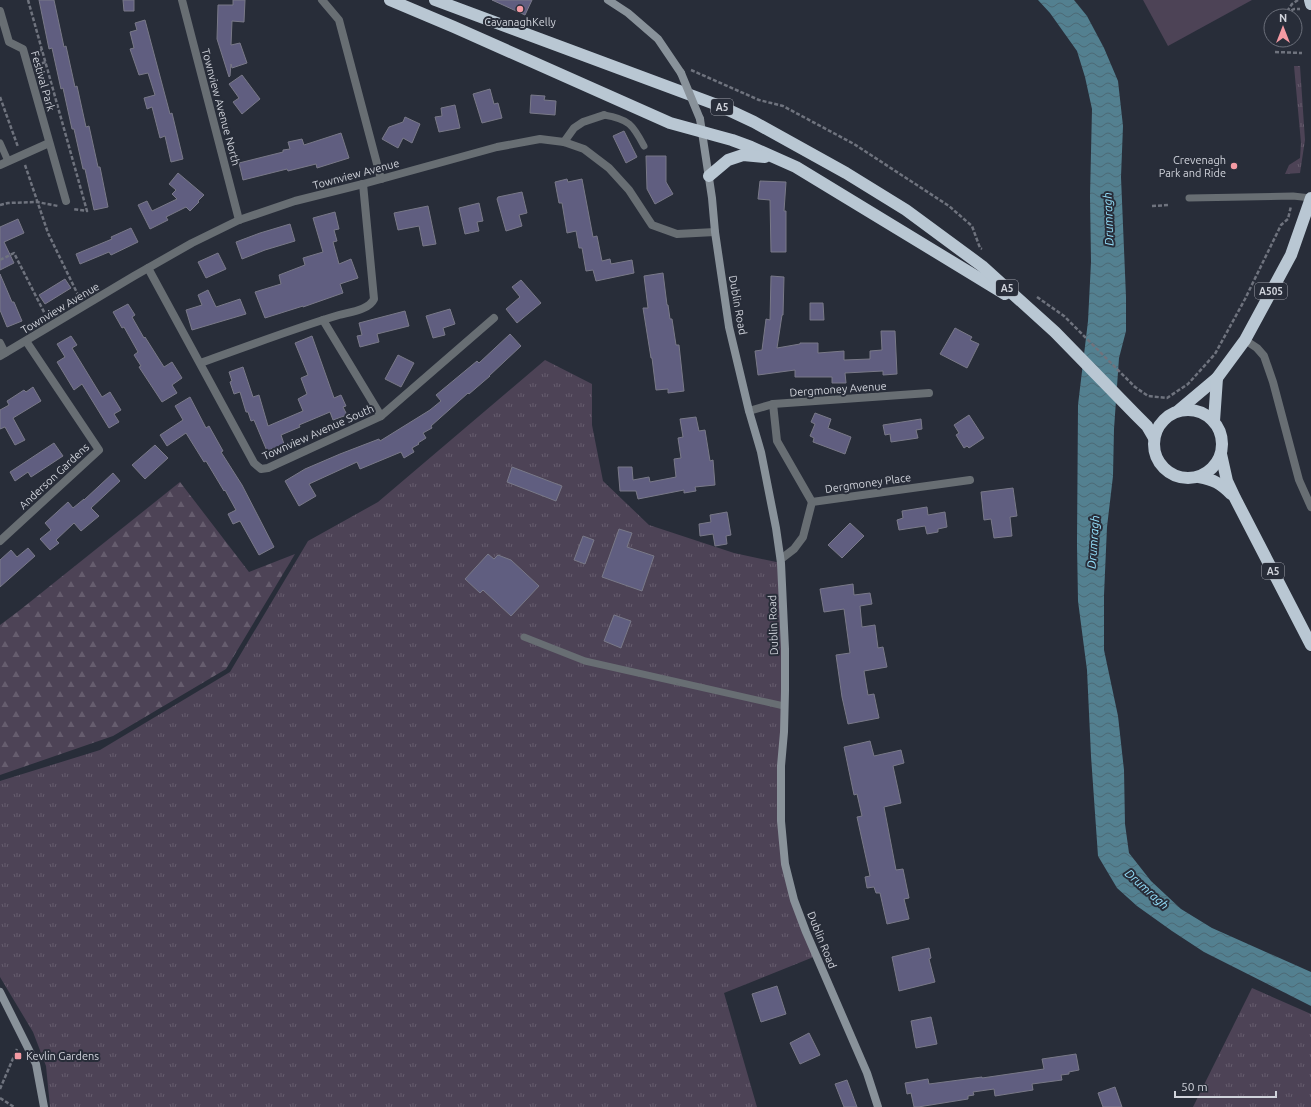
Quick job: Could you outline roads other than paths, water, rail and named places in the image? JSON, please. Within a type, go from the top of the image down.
[{"type":"highway","points":[[390,0],[454,26],[643,112],[670,123],[732,140],[796,167],[1032,310]]},
{"type":"highway","name":"A5","points":[[435,0],[713,104],[754,122],[846,173],[906,210],[982,266],[1056,332],[1146,426],[1154,438],[1154,450],[1158,461],[1164,470],[1178,477],[1199,477],[1213,480],[1235,498]]},
{"type":"highway","points":[[1307,7],[1310,0]]},
{"type":"highway","points":[[709,176],[728,160],[743,155],[774,157]]},
{"type":"highway","name":"A505","points":[[1179,410],[1217,378],[1245,340],[1291,255],[1311,198]]},
{"type":"highway","points":[[1214,422],[1217,378]]},
{"type":"highway","points":[[1154,438],[1158,426],[1163,420],[1170,414],[1179,410],[1188,409],[1202,412],[1214,422]]},
{"type":"highway","points":[[1132,410],[1148,418],[1163,420]]},
{"type":"highway","name":"A5","points":[[1214,422],[1219,428],[1222,437],[1221,454],[1227,481],[1311,645]]},
{"type":"highway","points":[[1199,477],[1209,472],[1214,467],[1221,454]]},
{"type":"street","name":"Townview Avenue North","points":[[182,0],[239,220]]},
{"type":"street","points":[[322,0],[339,20],[381,179]]},
{"type":"street","name":"Dublin Road","points":[[608,0],[628,13],[658,39],[679,69],[700,118],[729,327],[762,458],[781,559],[784,649],[781,821],[785,864],[794,900],[806,932],[867,1073],[878,1107]]},
{"type":"street","name":"Festival Park","points":[[0,11],[9,42],[23,49],[66,201]]},
{"type":"street","points":[[564,142],[574,128],[583,122],[604,115]]},
{"type":"street","name":"Townview Avenue","points":[[2,355],[148,268],[192,243],[239,220],[295,201],[497,147],[540,139],[564,142],[584,149],[609,168],[629,190],[652,225],[676,234],[715,232]]},
{"type":"street","points":[[0,165],[49,142]]},
{"type":"street","points":[[200,363],[372,304],[374,299],[363,184]]},
{"type":"street","name":"Townview Avenue South","points":[[148,268],[254,463],[261,469],[268,468],[381,416],[494,318]]},
{"type":"street","points":[[323,320],[381,416]]},
{"type":"street","points":[[1245,340],[1257,348],[1264,356],[1274,382],[1299,480],[1311,507]]},
{"type":"street","name":"Anderson Gardens","points":[[0,541],[99,450],[26,341]]},
{"type":"street","points":[[0,343],[2,355]]},
{"type":"street","name":"Dergmoney Avenue","points":[[749,411],[773,404],[929,393]]},
{"type":"street","points":[[773,404],[777,441],[812,502]]},
{"type":"street","name":"Dergmoney Place","points":[[781,559],[794,549],[803,537],[812,502],[970,480]]},
{"type":"street","points":[[0,992],[36,1064],[44,1107]]},
{"type":"lane","points":[[604,115],[625,120],[635,128],[644,146]]},
{"type":"lane","points":[[0,143],[8,161]]},
{"type":"lane","points":[[1189,198],[1293,196],[1311,198]]},
{"type":"lane","points":[[524,637],[585,661],[784,706]]},
{"type":"water","name":"Drumragh","points":[[1038,0],[1074,0],[1087,16],[1104,48],[1118,81],[1123,126],[1121,177],[1126,331],[1119,358],[1114,429],[1113,476],[1107,527],[1104,595],[1104,650],[1118,716],[1124,770],[1125,824],[1129,853],[1151,881],[1181,909],[1212,928],[1311,972],[1311,1006],[1204,952],[1172,931],[1137,906],[1117,888],[1098,856],[1087,670],[1078,601],[1077,544],[1078,405],[1088,321],[1091,262],[1090,196],[1092,109],[1085,77],[1077,51],[1050,13]]},
{"type":"place","name":"CavanaghKelly","points":[[520,9]]},
{"type":"place","name":"Crevenagh Park and Ride","points":[[1234,166]]},
{"type":"place","name":"Kevlin Gardens","points":[[18,1056]]}]
